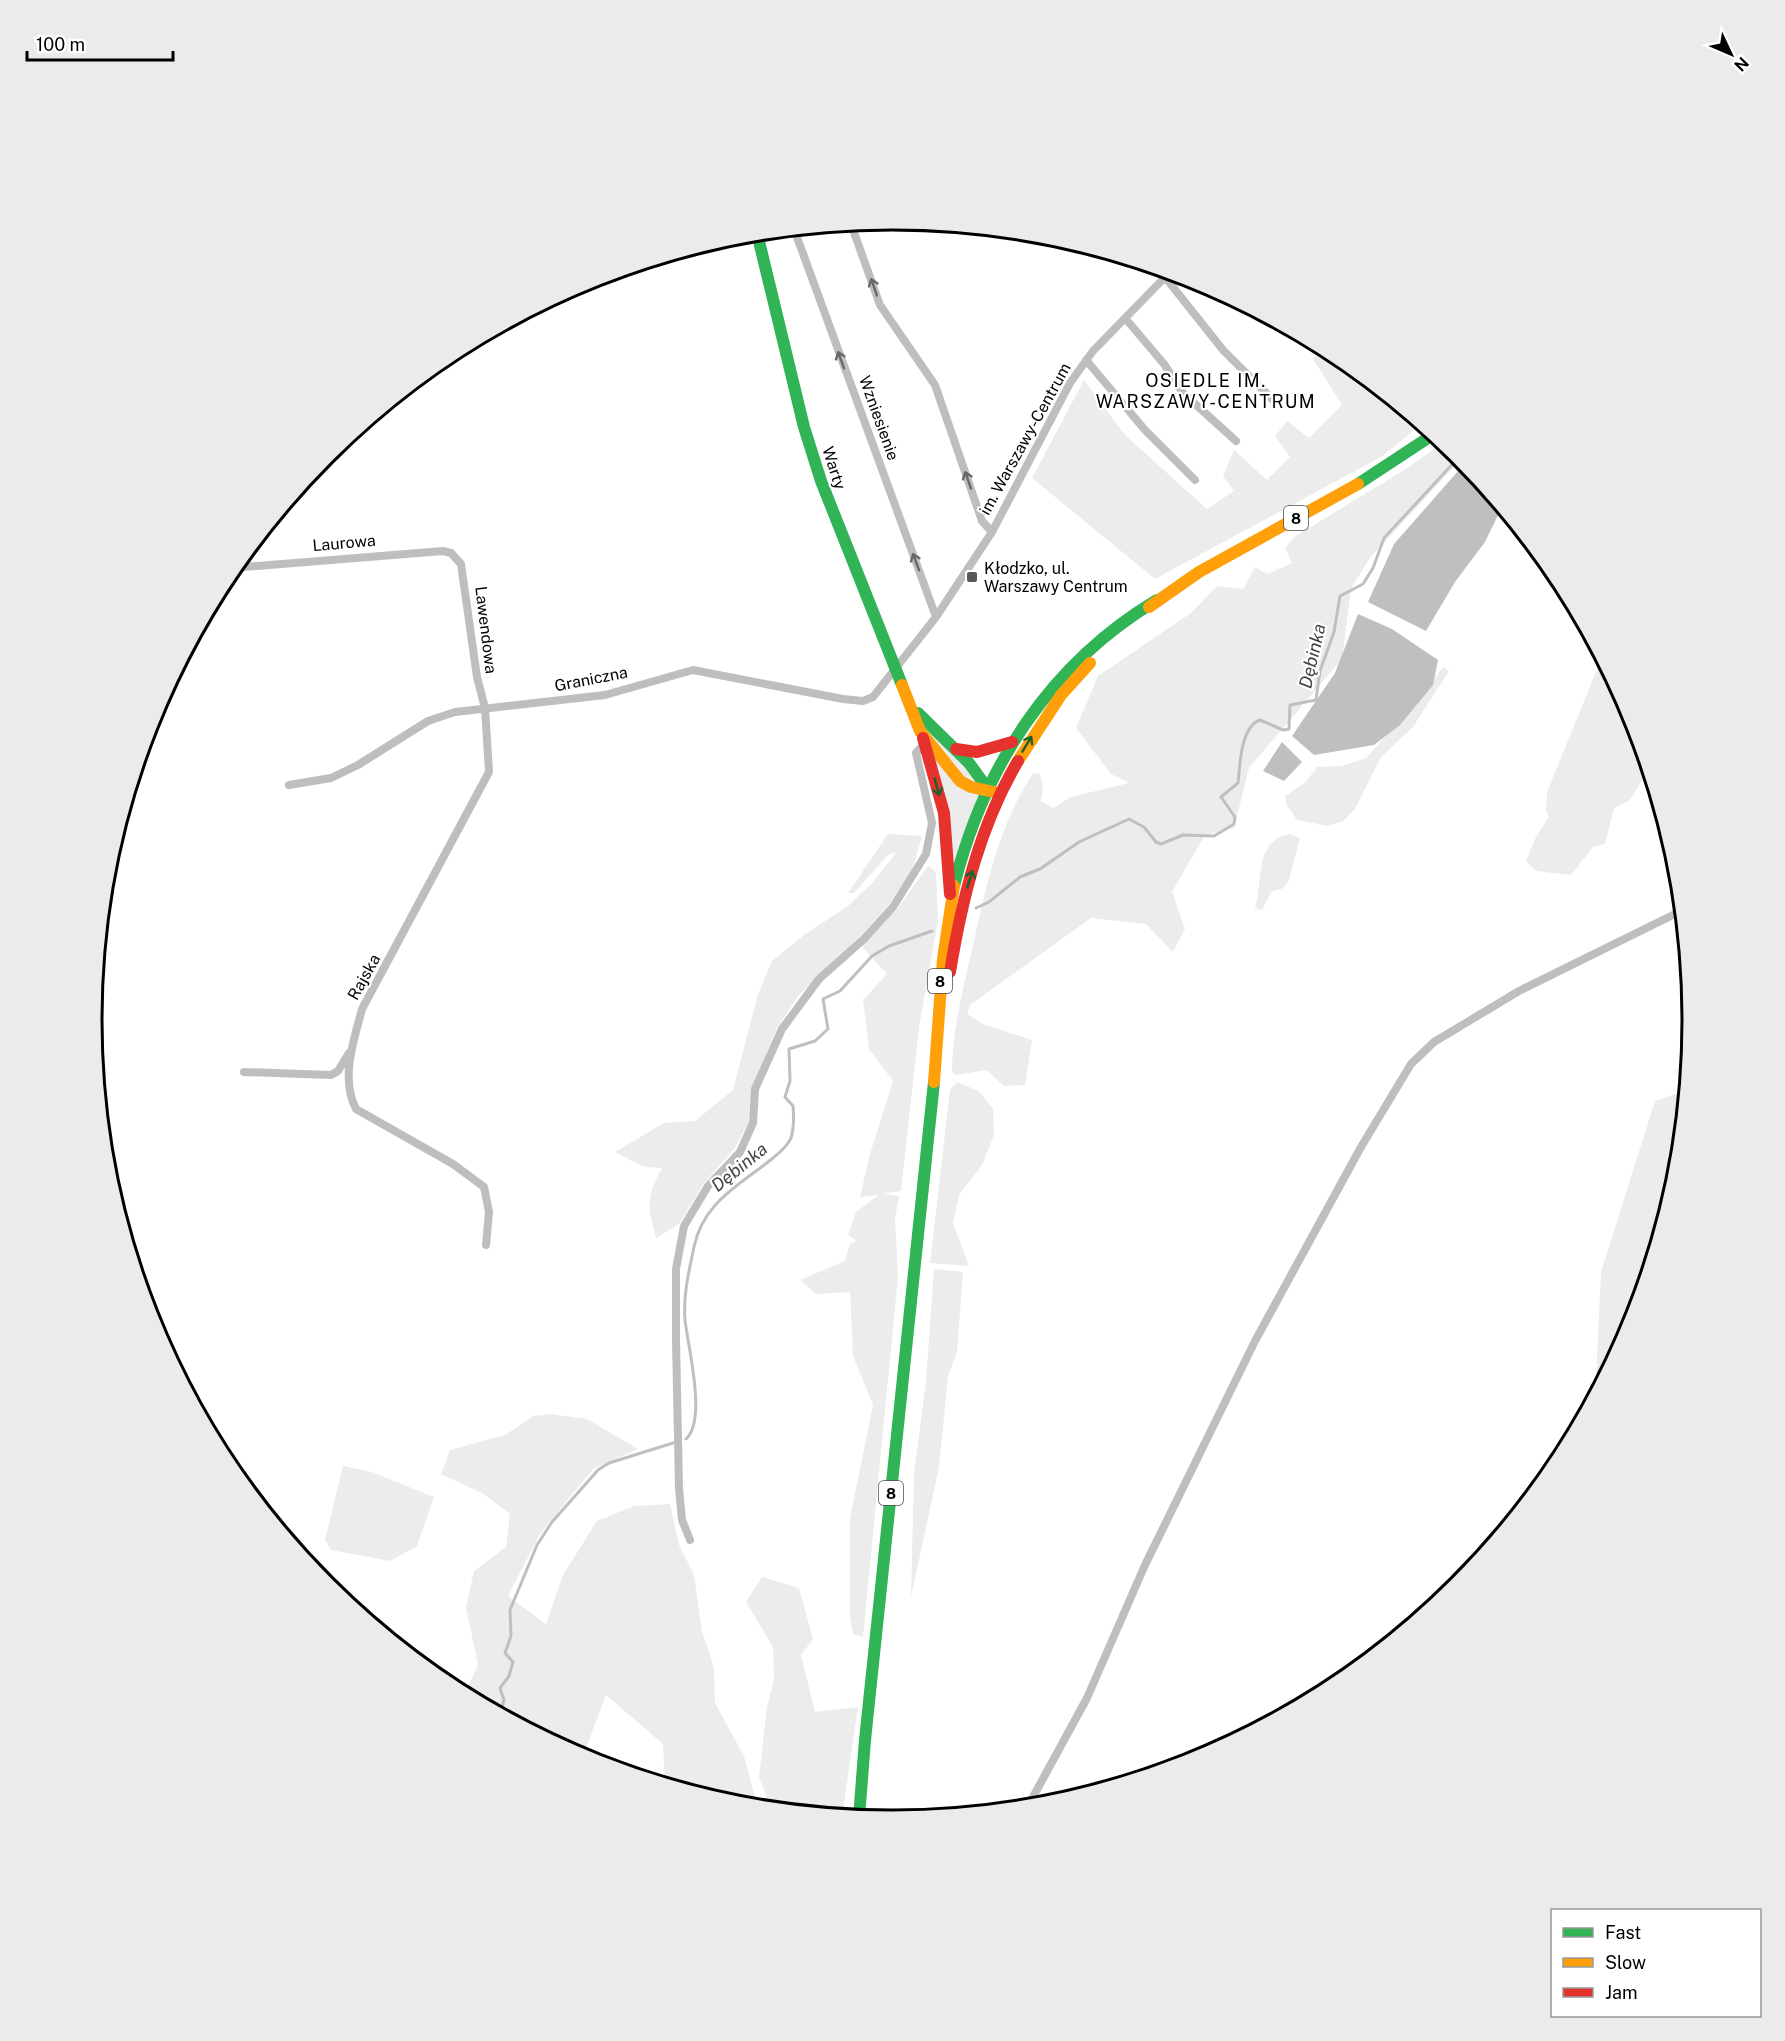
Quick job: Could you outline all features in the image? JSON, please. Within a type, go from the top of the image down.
[{"type":"main road","name":"Warty","points":[[759,242],[804,427],[819,474],[921,731],[960,781],[971,787],[987,789],[1000,795]]},
{"type":"main road","name":"8","points":[[860,1810],[910,1298],[950,933],[950,898],[966,842],[987,789],[1012,742],[1060,680],[1115,632],[1157,600],[1219,560],[1373,476],[1427,439]]},
{"type":"main road","name":"8","points":[[950,933],[1000,795],[1020,755],[1045,716],[1115,632]]},
{"type":"main road","name":"Warty","points":[[911,703],[929,727],[954,748],[976,772],[987,789]]},
{"type":"main road","points":[[921,731],[944,813],[950,898]]},
{"type":"main road","points":[[954,748],[964,752],[983,752],[1012,742]]},
{"type":"street","name":"im. Warszawy-Centrum","points":[[854,232],[880,304],[935,385],[982,521],[992,532]]},
{"type":"street","name":"Wzniesienie","points":[[797,236],[936,617]]},
{"type":"street","name":"im. Warszawy-Centrum","points":[[897,668],[936,617],[992,532],[1070,383],[1086,360],[1164,279]]},
{"type":"street","name":"im. Warszawy-Centrum","points":[[1173,282],[1223,350],[1274,400]]},
{"type":"street","points":[[1125,318],[1164,364],[1183,393],[1236,441]]},
{"type":"street","name":"im. Warszawy-Centrum","points":[[1086,360],[1145,430],[1196,480]]},
{"type":"street","name":"Laurowa","points":[[245,567],[443,551],[457,557]]},
{"type":"street","name":"Lawendowa","points":[[457,557],[465,580],[477,677],[485,708]]},
{"type":"street","name":"Graniczna","points":[[289,785],[331,778],[358,765],[428,721],[455,712],[605,695],[693,670],[771,687],[863,701],[873,697],[897,668]]},
{"type":"street","name":"Rajska","points":[[485,708],[489,772],[362,1009],[352,1048],[348,1076],[350,1097],[356,1109],[453,1164],[484,1187],[489,1212],[486,1245]]},
{"type":"street","points":[[690,1540],[682,1521],[679,1488],[676,1340],[676,1269],[684,1226],[708,1186],[740,1152],[753,1123],[755,1089],[782,1029],[819,979],[864,939],[893,907],[926,854],[933,822],[916,753],[924,744]]},
{"type":"street","points":[[1032,1798],[1087,1698],[1145,1565],[1256,1341],[1361,1147],[1411,1064],[1434,1042],[1519,991],[1675,914]]},
{"type":"street","points":[[244,1072],[331,1075],[338,1071],[352,1048]]},
{"type":"shaded area","points":[[1318,355],[1332,363],[1374,393],[1416,428],[1381,457],[1155,579],[1032,478],[1084,380],[1125,435],[1207,509],[1234,491],[1223,476],[1234,450],[1267,480],[1290,457],[1275,436],[1287,421],[1309,438],[1342,405],[1313,359]]},
{"type":"shaded area","points":[[1436,448],[1455,466],[1369,559],[1351,589],[1342,659],[1249,768],[1234,828],[1205,835],[1172,892],[1185,929],[1173,952],[1146,924],[1091,918],[970,1005],[967,1014],[983,1024],[1032,1040],[1025,1085],[1004,1086],[986,1070],[957,1075],[952,1072],[958,1013],[987,883],[1001,838],[1020,794],[1033,773],[1040,774],[1043,789],[1041,801],[1053,808],[1071,797],[1129,783],[1111,774],[1076,728],[1098,676],[1191,613],[1217,586],[1243,589],[1255,567],[1267,574],[1292,563],[1285,548],[1294,537],[1409,467]]},
{"type":"shaded area","points":[[1459,470],[1499,513],[1485,542],[1455,582],[1426,631],[1368,602],[1394,544]]},
{"type":"shaded area","points":[[1358,614],[1392,629],[1438,660],[1433,685],[1400,725],[1374,745],[1314,755],[1292,736],[1335,673]]},
{"type":"shaded area","points":[[1598,666],[1623,718],[1644,777],[1630,800],[1614,808],[1605,844],[1593,847],[1571,875],[1536,871],[1526,861],[1535,839],[1549,816],[1546,810],[1547,792]]},
{"type":"shaded area","points":[[1443,667],[1449,671],[1413,727],[1381,757],[1355,809],[1343,821],[1328,826],[1297,820],[1286,804],[1285,796],[1305,783],[1317,767],[1342,766],[1366,758],[1414,705]]},
{"type":"shaded area","points":[[927,729],[964,762],[977,784],[959,775]]},
{"type":"shaded area","points":[[1282,742],[1302,762],[1284,781],[1263,771]]},
{"type":"shaded area","points":[[928,745],[979,793],[950,876]]},
{"type":"shaded area","points":[[888,834],[922,836],[912,871],[890,903],[860,937],[798,996],[777,1028],[752,1088],[748,1124],[734,1149],[704,1183],[679,1224],[656,1238],[650,1202],[653,1187],[662,1168],[644,1167],[615,1152],[664,1123],[695,1121],[733,1090],[758,994],[772,961],[804,935],[848,906],[872,883],[896,853],[889,854],[854,893],[848,893]]},
{"type":"shaded area","points":[[1290,834],[1300,838],[1289,880],[1282,889],[1272,891],[1262,910],[1255,908],[1265,853],[1278,838]]},
{"type":"shaded area","points":[[928,866],[936,872],[938,921],[919,1027],[901,1191],[883,1194],[899,1196],[895,1219],[898,1277],[863,1637],[853,1634],[850,1616],[850,1518],[873,1405],[853,1356],[850,1292],[816,1294],[800,1280],[845,1261],[850,1244],[856,1241],[848,1235],[856,1212],[879,1195],[860,1197],[870,1154],[893,1081],[869,1049],[863,1000],[887,974],[862,947],[898,908]]},
{"type":"shaded area","points":[[957,1082],[979,1091],[993,1109],[994,1135],[982,1165],[959,1195],[953,1223],[969,1266],[930,1263],[950,1090]]},
{"type":"shaded area","points":[[1679,1093],[1673,1144],[1667,1157],[1670,1161],[1668,1175],[1641,1275],[1623,1323],[1596,1380],[1601,1272],[1655,1101]]},
{"type":"shaded area","points":[[934,1269],[963,1272],[957,1352],[948,1376],[939,1467],[911,1597],[914,1473],[926,1382]]},
{"type":"shaded area","points":[[551,1414],[587,1419],[638,1449],[593,1469],[540,1534],[508,1596],[546,1624],[563,1575],[597,1521],[634,1506],[670,1504],[679,1545],[694,1575],[702,1631],[714,1668],[715,1703],[744,1756],[756,1799],[665,1777],[663,1744],[606,1695],[586,1749],[497,1705],[468,1687],[478,1665],[466,1607],[474,1571],[506,1547],[510,1514],[482,1493],[441,1474],[450,1450],[505,1435],[533,1416]]},
{"type":"shaded area","points":[[343,1466],[372,1472],[434,1497],[417,1546],[390,1561],[331,1550],[325,1540]]},
{"type":"shaded area","points":[[762,1577],[799,1588],[813,1639],[801,1655],[815,1712],[858,1707],[843,1809],[768,1801],[759,1777],[767,1707],[774,1679],[773,1647],[746,1602]]},
{"type":"waterway","name":"Dębinka","points":[[976,908],[989,902],[1020,877],[1040,869],[1079,842],[1129,819],[1144,827],[1156,842],[1161,844],[1183,835],[1214,836],[1234,824],[1235,817],[1221,797],[1238,783],[1242,748],[1248,731],[1260,720],[1283,730],[1289,729],[1290,705],[1316,700],[1320,671],[1334,632],[1340,596],[1363,584],[1373,568],[1384,538],[1453,464]]},
{"type":"waterway","name":"Dębinka","points":[[686,1439],[692,1430],[696,1400],[685,1320],[685,1301],[690,1265],[699,1231],[714,1206],[773,1158],[791,1138],[793,1106],[785,1097],[790,1081],[789,1049],[815,1041],[828,1029],[823,999],[840,991],[872,956],[889,946],[932,931]]},
{"type":"waterway","name":"Dębinka","points":[[502,1708],[504,1700],[500,1688],[509,1676],[513,1662],[505,1653],[511,1636],[510,1610],[537,1545],[552,1522],[598,1470],[609,1463],[673,1443]]},
{"type":"traffic: fast","points":[[759,242],[804,427],[821,481],[902,685]]},
{"type":"traffic: fast","points":[[1358,484],[1427,439]]},
{"type":"traffic: fast","points":[[954,886],[983,800],[1003,760],[1027,722],[1054,687],[1084,655],[1119,626],[1157,600]]},
{"type":"traffic: fast","points":[[918,713],[969,763],[988,789]]},
{"type":"traffic: fast","points":[[860,1810],[934,1082]]},
{"type":"traffic: slow","points":[[1149,607],[1199,572],[1358,484]]},
{"type":"traffic: slow","points":[[1018,761],[1061,695],[1090,663]]},
{"type":"traffic: slow","points":[[902,685],[920,731],[960,781],[971,787],[994,792]]},
{"type":"traffic: slow","points":[[934,1082],[943,959],[954,886]]},
{"type":"traffic: jam","points":[[923,738],[944,813],[950,894]]},
{"type":"traffic: jam","points":[[956,749],[977,752],[1012,742]]},
{"type":"traffic: jam","points":[[950,972],[960,917],[974,863],[993,811],[1018,761]]},
{"type":"place","name":"Kłodzko, ul. Warszawy Centrum","points":[[972,577]]},
{"type":"district","name":"OSIEDLE IM. WARSZAWY-CENTRUM","points":[[1206,390]]}]
